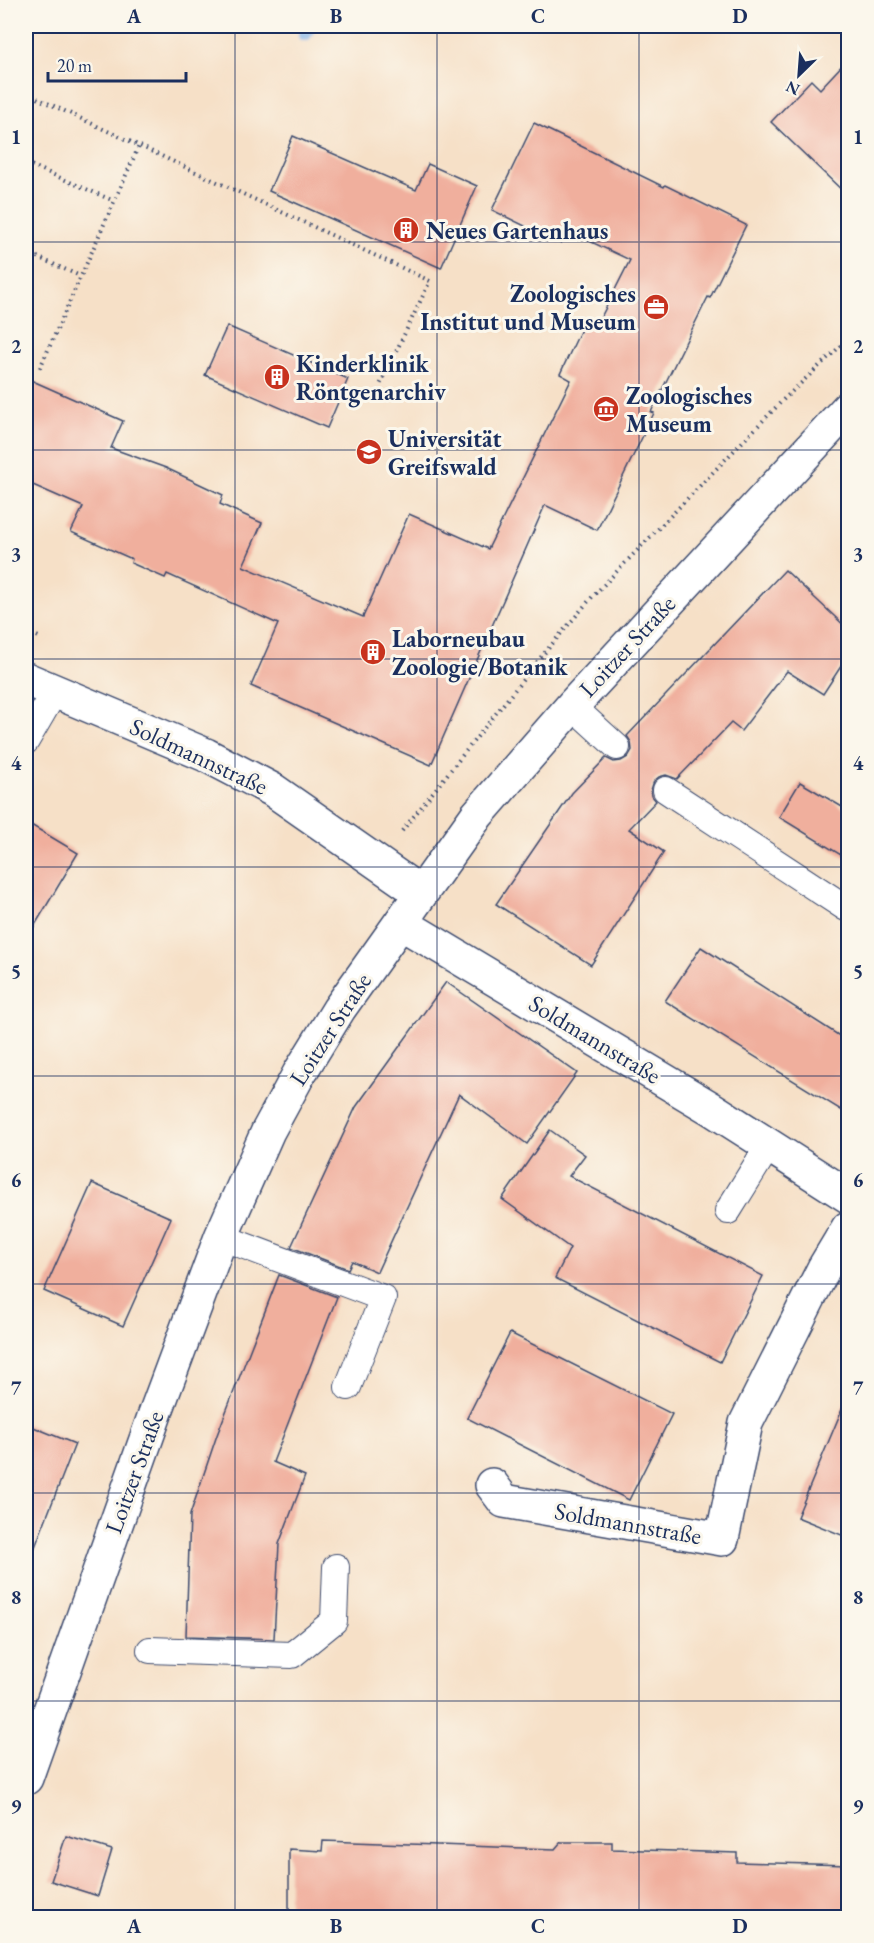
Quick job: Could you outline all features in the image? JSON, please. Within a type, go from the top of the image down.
[{"type":"main road","name":"Loitzer Straße","points":[[26,1778],[155,1414],[221,1237],[268,1131],[299,1074],[339,1009],[477,815],[572,706],[849,408]]},
{"type":"main road","name":"Soldmannstraße","points":[[26,679],[206,755],[273,790],[420,893]]},
{"type":"main road","name":"Soldmannstraße","points":[[401,923],[769,1145],[849,1196]]},
{"type":"main road","name":"Soldmannstraße","points":[[492,1485],[504,1501],[722,1539],[746,1424],[824,1268],[849,1228]]},
{"type":"lane","points":[[26,741],[55,691]]},
{"type":"lane","points":[[572,706],[617,747]]},
{"type":"lane","points":[[666,790],[846,908]]},
{"type":"lane","points":[[728,1211],[769,1145]]},
{"type":"lane","points":[[221,1237],[383,1298],[348,1386]]},
{"type":"lane","points":[[150,1650],[292,1656],[334,1621],[336,1567]]},
{"type":"path","points":[[26,93],[430,281],[378,387]]},
{"type":"path","points":[[40,368],[140,147]]},
{"type":"path","points":[[26,163],[114,201]]},
{"type":"path","points":[[26,252],[81,276]]},
{"type":"path","points":[[390,871],[402,832],[541,657],[593,596],[784,399],[849,339]]},
{"type":"building","points":[[849,58],[849,197],[771,122],[811,80],[820,89]]},
{"type":"building","points":[[534,123],[746,225],[651,412],[654,413],[597,530],[545,505],[431,765],[251,686],[278,624],[167,574],[165,578],[131,563],[132,559],[71,532],[83,507],[26,482],[26,378],[123,421],[111,448],[166,468],[223,495],[220,504],[262,523],[243,566],[363,617],[409,514],[488,549],[571,380],[560,374],[584,323],[595,329],[630,260],[566,230],[560,243],[492,210]]},
{"type":"building","name":"Neues Gartenhaus","points":[[293,136],[416,190],[428,164],[477,186],[441,268],[269,191]]},
{"type":"building","name":"Kinderklinik Röntgenarchiv","points":[[227,326],[348,379],[327,428],[205,375]]},
{"type":"building","points":[[785,570],[849,630],[849,654],[823,694],[787,671],[741,731],[731,723],[677,779],[666,775],[654,781],[651,790],[656,801],[629,829],[664,852],[591,965],[496,904],[572,793],[606,758],[614,762],[628,757],[632,750],[627,736]]},
{"type":"building","points":[[800,782],[849,811],[849,860],[779,817]]},
{"type":"building","points":[[26,822],[78,853],[26,940]]},
{"type":"building","points":[[701,947],[849,1042],[849,1115],[665,1001]]},
{"type":"building","points":[[446,982],[577,1073],[527,1144],[459,1094],[377,1272],[352,1261],[348,1269],[291,1247],[356,1107]]},
{"type":"building","points":[[550,1130],[585,1155],[569,1176],[763,1276],[720,1362],[555,1278],[570,1248],[502,1199]]},
{"type":"building","points":[[92,1183],[171,1218],[123,1326],[44,1291]]},
{"type":"building","points":[[279,1275],[337,1297],[273,1462],[305,1476],[279,1544],[274,1639],[186,1636],[190,1515],[217,1435]]},
{"type":"building","points":[[510,1333],[672,1414],[629,1500],[467,1418]]},
{"type":"building","points":[[849,1395],[849,1538],[797,1517]]},
{"type":"building","points":[[26,1424],[75,1444],[28,1565],[26,1564]]},
{"type":"building","points":[[66,1836],[112,1850],[98,1896],[51,1881]]},
{"type":"building","points":[[323,1841],[555,1849],[561,1842],[612,1842],[612,1849],[737,1853],[737,1862],[849,1865],[849,1917],[289,1917],[289,1849],[322,1851]]},
{"type":"waterway","points":[[305,34],[309,26]]},
{"type":"place","name":"Neues Gartenhaus","points":[[406,230]]},
{"type":"place","name":"Zoologisches Institut und Museum","points":[[656,307]]},
{"type":"place","name":"Kinderklinik Röntgenarchiv","points":[[277,377]]},
{"type":"place","name":"Zoologisches Museum","points":[[606,409]]},
{"type":"place","name":"Universität Greifswald","points":[[369,452]]},
{"type":"place","name":"Laborneubau Zoologie/Botanik","points":[[373,652]]}]
